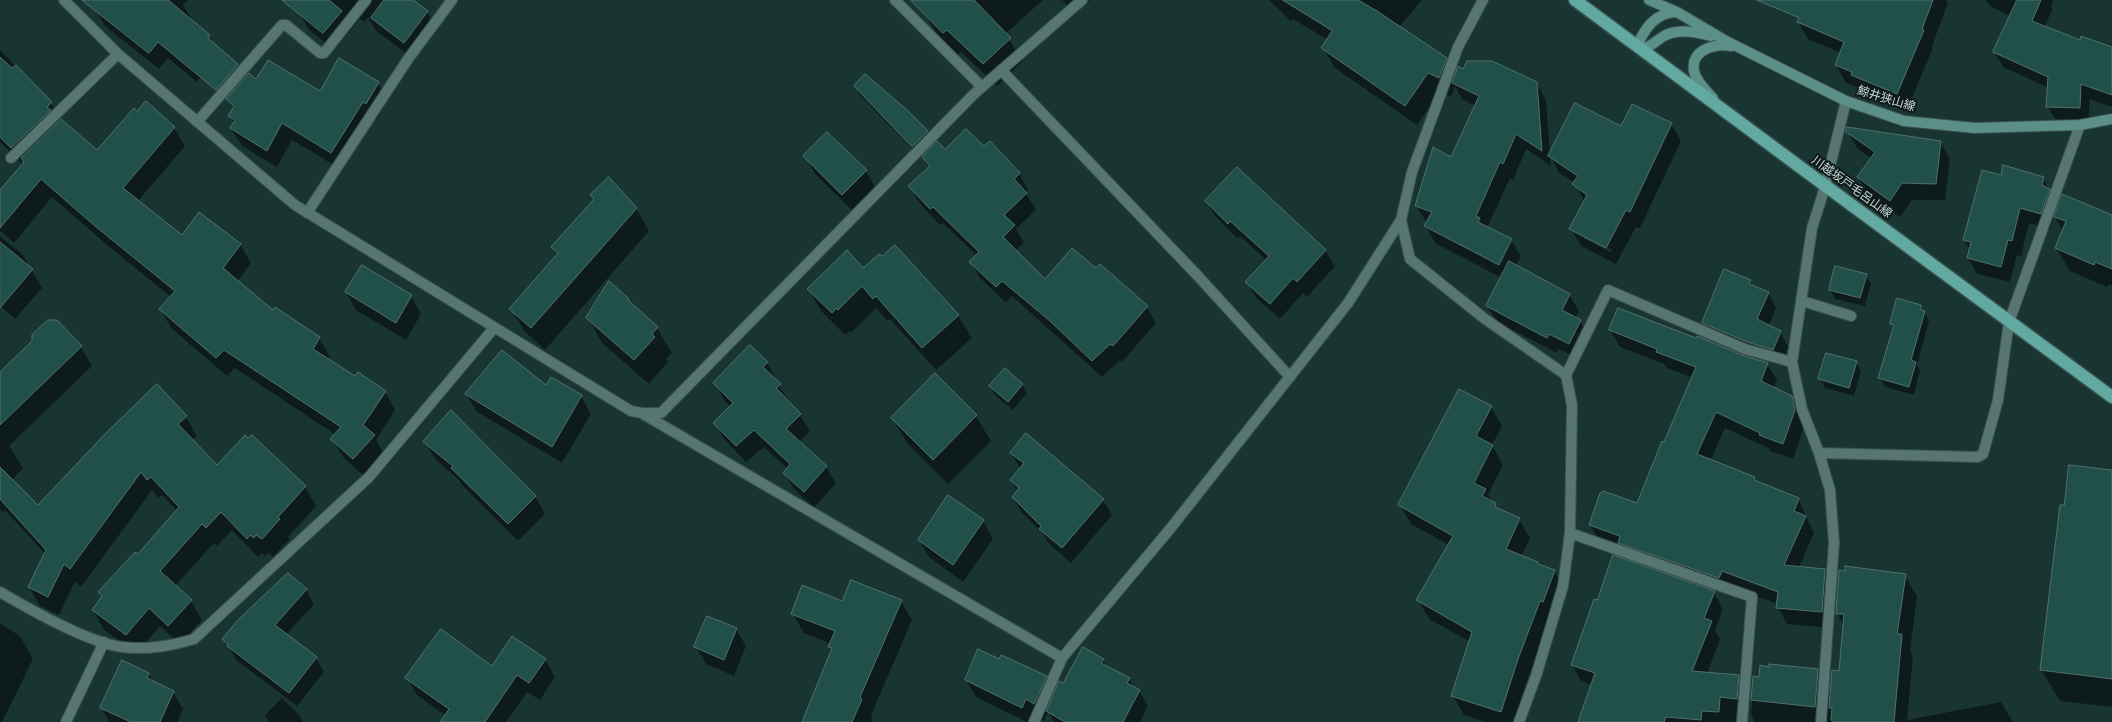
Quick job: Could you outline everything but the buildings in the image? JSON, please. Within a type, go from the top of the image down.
[{"type":"main road","name":"川越坂戸毛呂山線","points":[[1575,0],[1825,187],[2112,396]]},
{"type":"main road","points":[[1649,0],[1677,12],[1726,41]]},
{"type":"main road","points":[[1677,12],[1664,14],[1653,20],[1641,35],[1638,47],[1649,47],[1664,36],[1678,32],[1708,35],[1726,41]]},
{"type":"main road","name":"鯨井狭山線","points":[[1726,41],[1846,101],[1904,121],[1975,128],[2080,125],[2112,119]]},
{"type":"main road","points":[[1739,121],[1708,93],[1694,71],[1698,57],[1712,45],[1724,45],[1741,49]]},
{"type":"street","points":[[64,0],[118,54],[307,213],[631,411],[642,413],[661,413],[982,87],[1082,0]]},
{"type":"street","points":[[197,122],[282,25],[286,25],[320,53],[324,53],[366,0]]},
{"type":"street","points":[[307,213],[408,59],[452,0]]},
{"type":"street","points":[[895,0],[982,87]]},
{"type":"street","points":[[1034,722],[1062,658],[1170,529],[1348,303],[1400,220],[1412,172],[1458,47],[1483,0]]},
{"type":"street","points":[[11,158],[118,54]]},
{"type":"street","points":[[1001,70],[1197,275],[1290,377]]},
{"type":"street","points":[[1821,722],[1834,542],[1830,490],[1819,453],[1802,409],[1792,362],[1812,228],[1825,187],[1846,101]]},
{"type":"street","points":[[1819,453],[1978,457],[1983,454],[1998,400],[2009,322],[2080,125]]},
{"type":"street","points":[[1400,220],[1410,259],[1486,319],[1566,375]]},
{"type":"street","points":[[1519,722],[1536,676],[1563,586],[1570,533],[1572,405],[1566,375],[1608,290],[1745,350],[1792,362]]},
{"type":"street","points":[[1802,301],[1851,316]]},
{"type":"street","points":[[0,592],[70,628],[104,642],[121,646],[150,648],[169,646],[194,639],[369,477],[494,328]]},
{"type":"street","points":[[642,413],[1062,658]]},
{"type":"street","points":[[1570,533],[1752,597],[1742,722]]},
{"type":"street","points":[[66,722],[104,642]]}]
